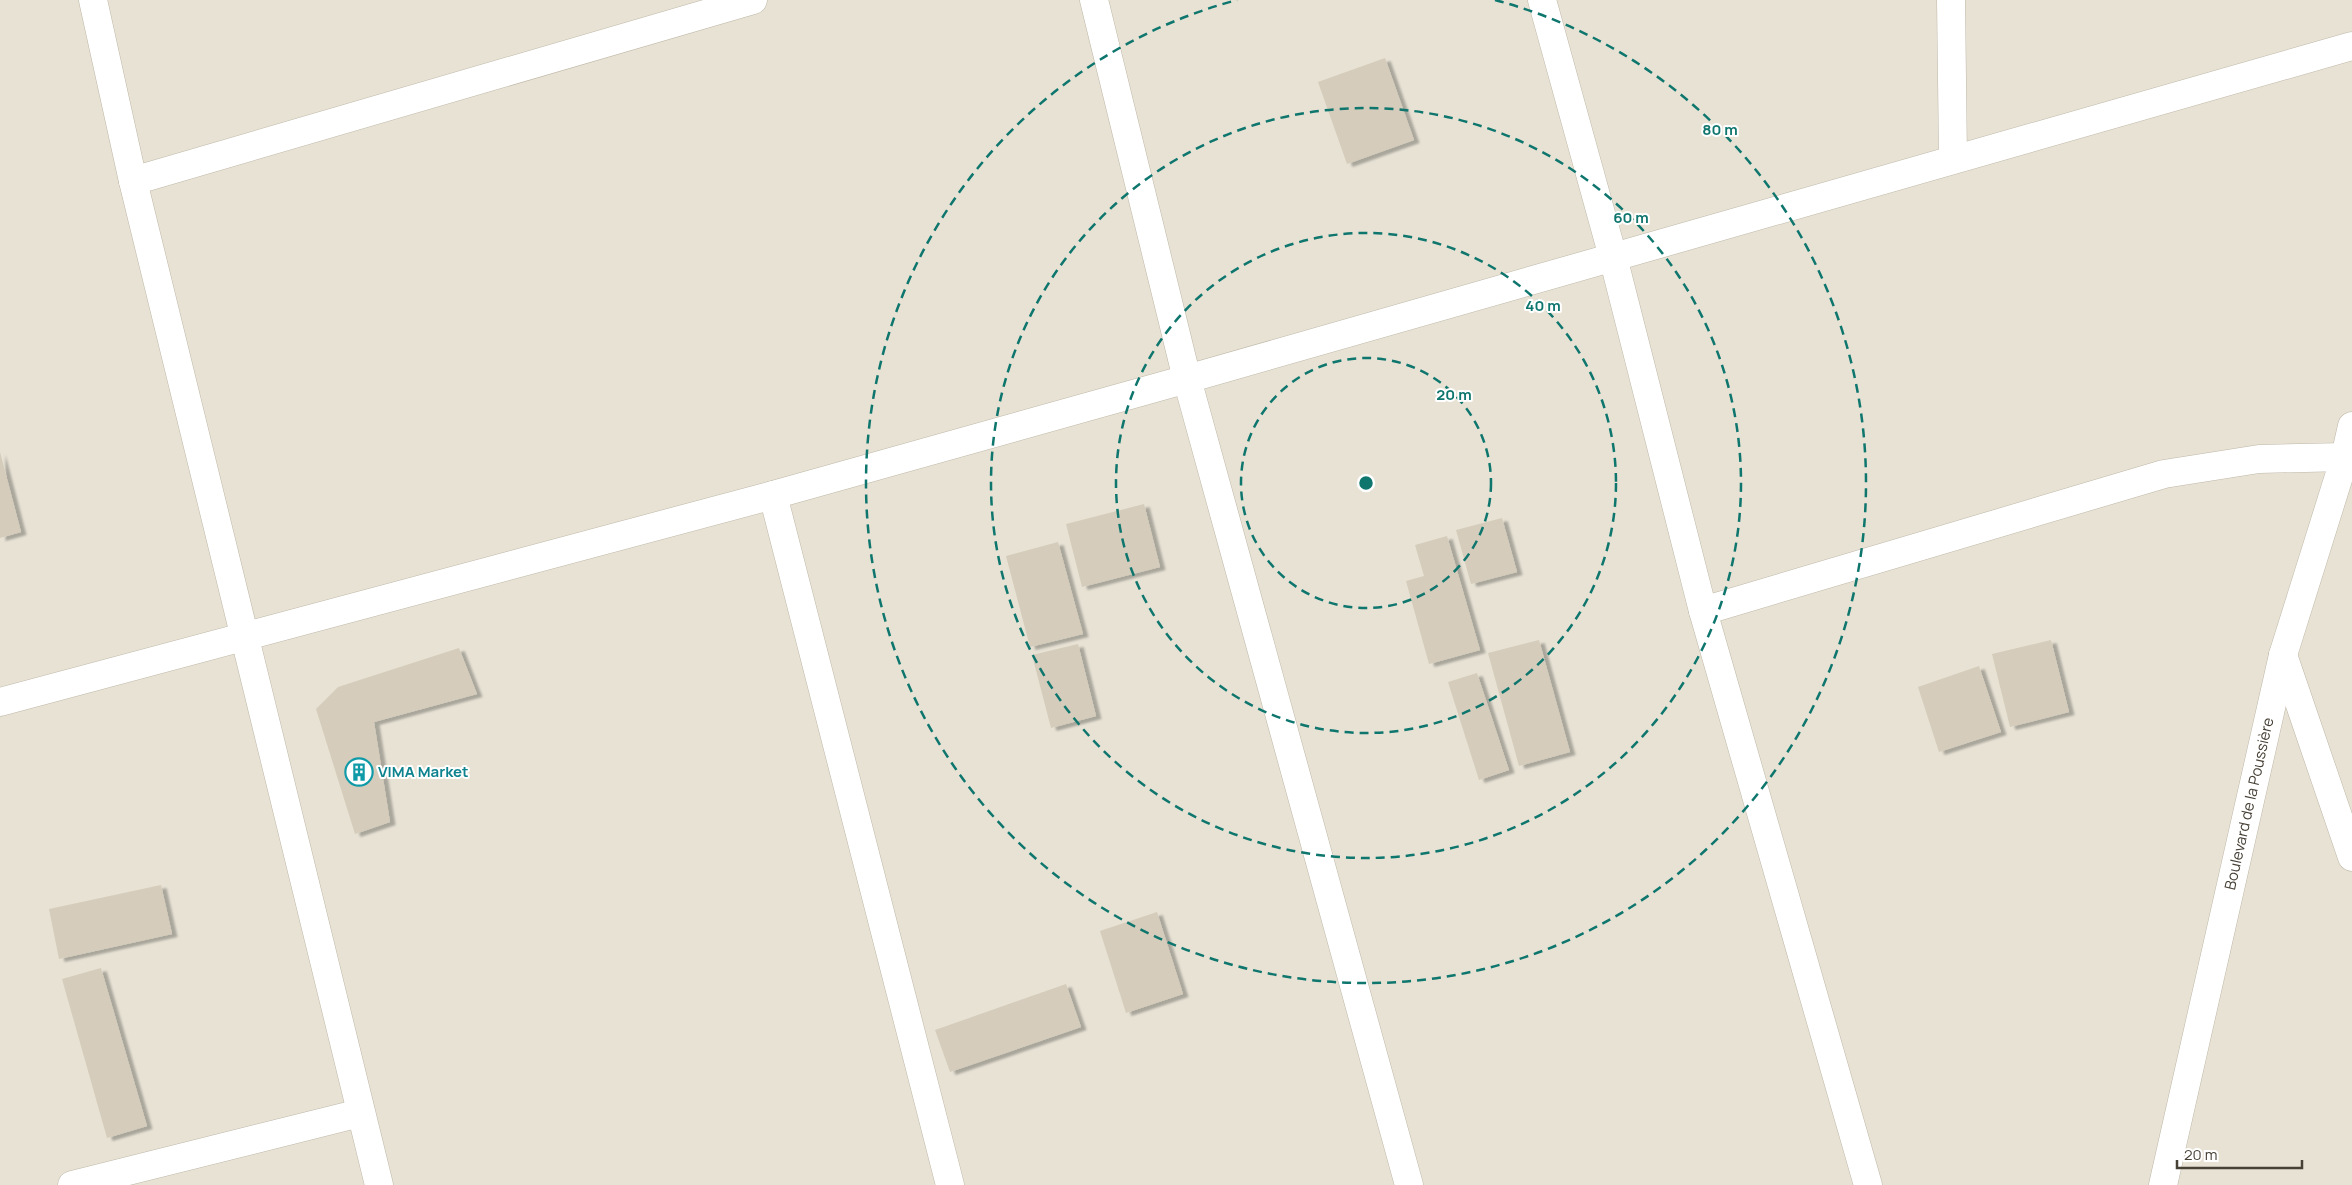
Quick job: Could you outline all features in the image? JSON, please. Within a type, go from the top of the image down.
[{"type":"street","points":[[93,0],[133,181],[379,1185]]},
{"type":"street","points":[[133,181],[753,0]]},
{"type":"street","points":[[1094,0],[1187,379],[1410,1185]]},
{"type":"street","points":[[1542,0],[1613,257],[1703,611],[1868,1185]]},
{"type":"street","points":[[1951,0],[1953,158]]},
{"type":"street","points":[[0,702],[773,495],[1187,379],[1953,158],[2352,46]]},
{"type":"street","name":"Boulevard de la Poussière","points":[[2163,1185],[2283,655],[2345,457],[2352,426]]},
{"type":"street","points":[[1703,611],[2164,474],[2259,459],[2345,457]]},
{"type":"street","points":[[773,495],[950,1185]]},
{"type":"street","points":[[2283,655],[2352,857]]},
{"type":"street","points":[[72,1185],[360,1113]]},
{"type":"shaded area","points":[[0,0],[2352,0],[2352,1185],[0,1185]]},
{"type":"building","points":[[1385,58],[1414,140],[1347,164],[1318,82]]},
{"type":"building","points":[[0,452],[21,532],[0,538]]},
{"type":"building","points":[[1144,504],[1160,567],[1082,587],[1066,524]]},
{"type":"building","points":[[1502,518],[1517,572],[1471,584],[1456,530]]},
{"type":"building","points":[[1447,536],[1480,650],[1429,664],[1406,581],[1424,576],[1415,545]]},
{"type":"building","points":[[1058,542],[1083,634],[1030,647],[1006,556]]},
{"type":"building","points":[[1539,640],[1570,752],[1519,766],[1488,653]]},
{"type":"building","points":[[2051,640],[2069,712],[2010,727],[1992,654]]},
{"type":"building","points":[[1078,644],[1096,716],[1051,728],[1032,655]]},
{"type":"building","points":[[459,648],[477,694],[374,722],[390,822],[355,834],[316,709],[338,687]]},
{"type":"building","points":[[1979,666],[2001,732],[1939,752],[1918,687]]},
{"type":"building","points":[[1477,673],[1509,770],[1479,780],[1448,682]]},
{"type":"building","points":[[161,885],[172,934],[59,959],[49,909]]},
{"type":"building","points":[[1157,912],[1183,994],[1126,1013],[1100,931]]},
{"type":"building","points":[[101,968],[147,1126],[107,1138],[62,979]]},
{"type":"building","points":[[1066,984],[1081,1027],[950,1072],[935,1030]]},
{"type":"place","name":"VIMA Market","points":[[359,772]]}]
